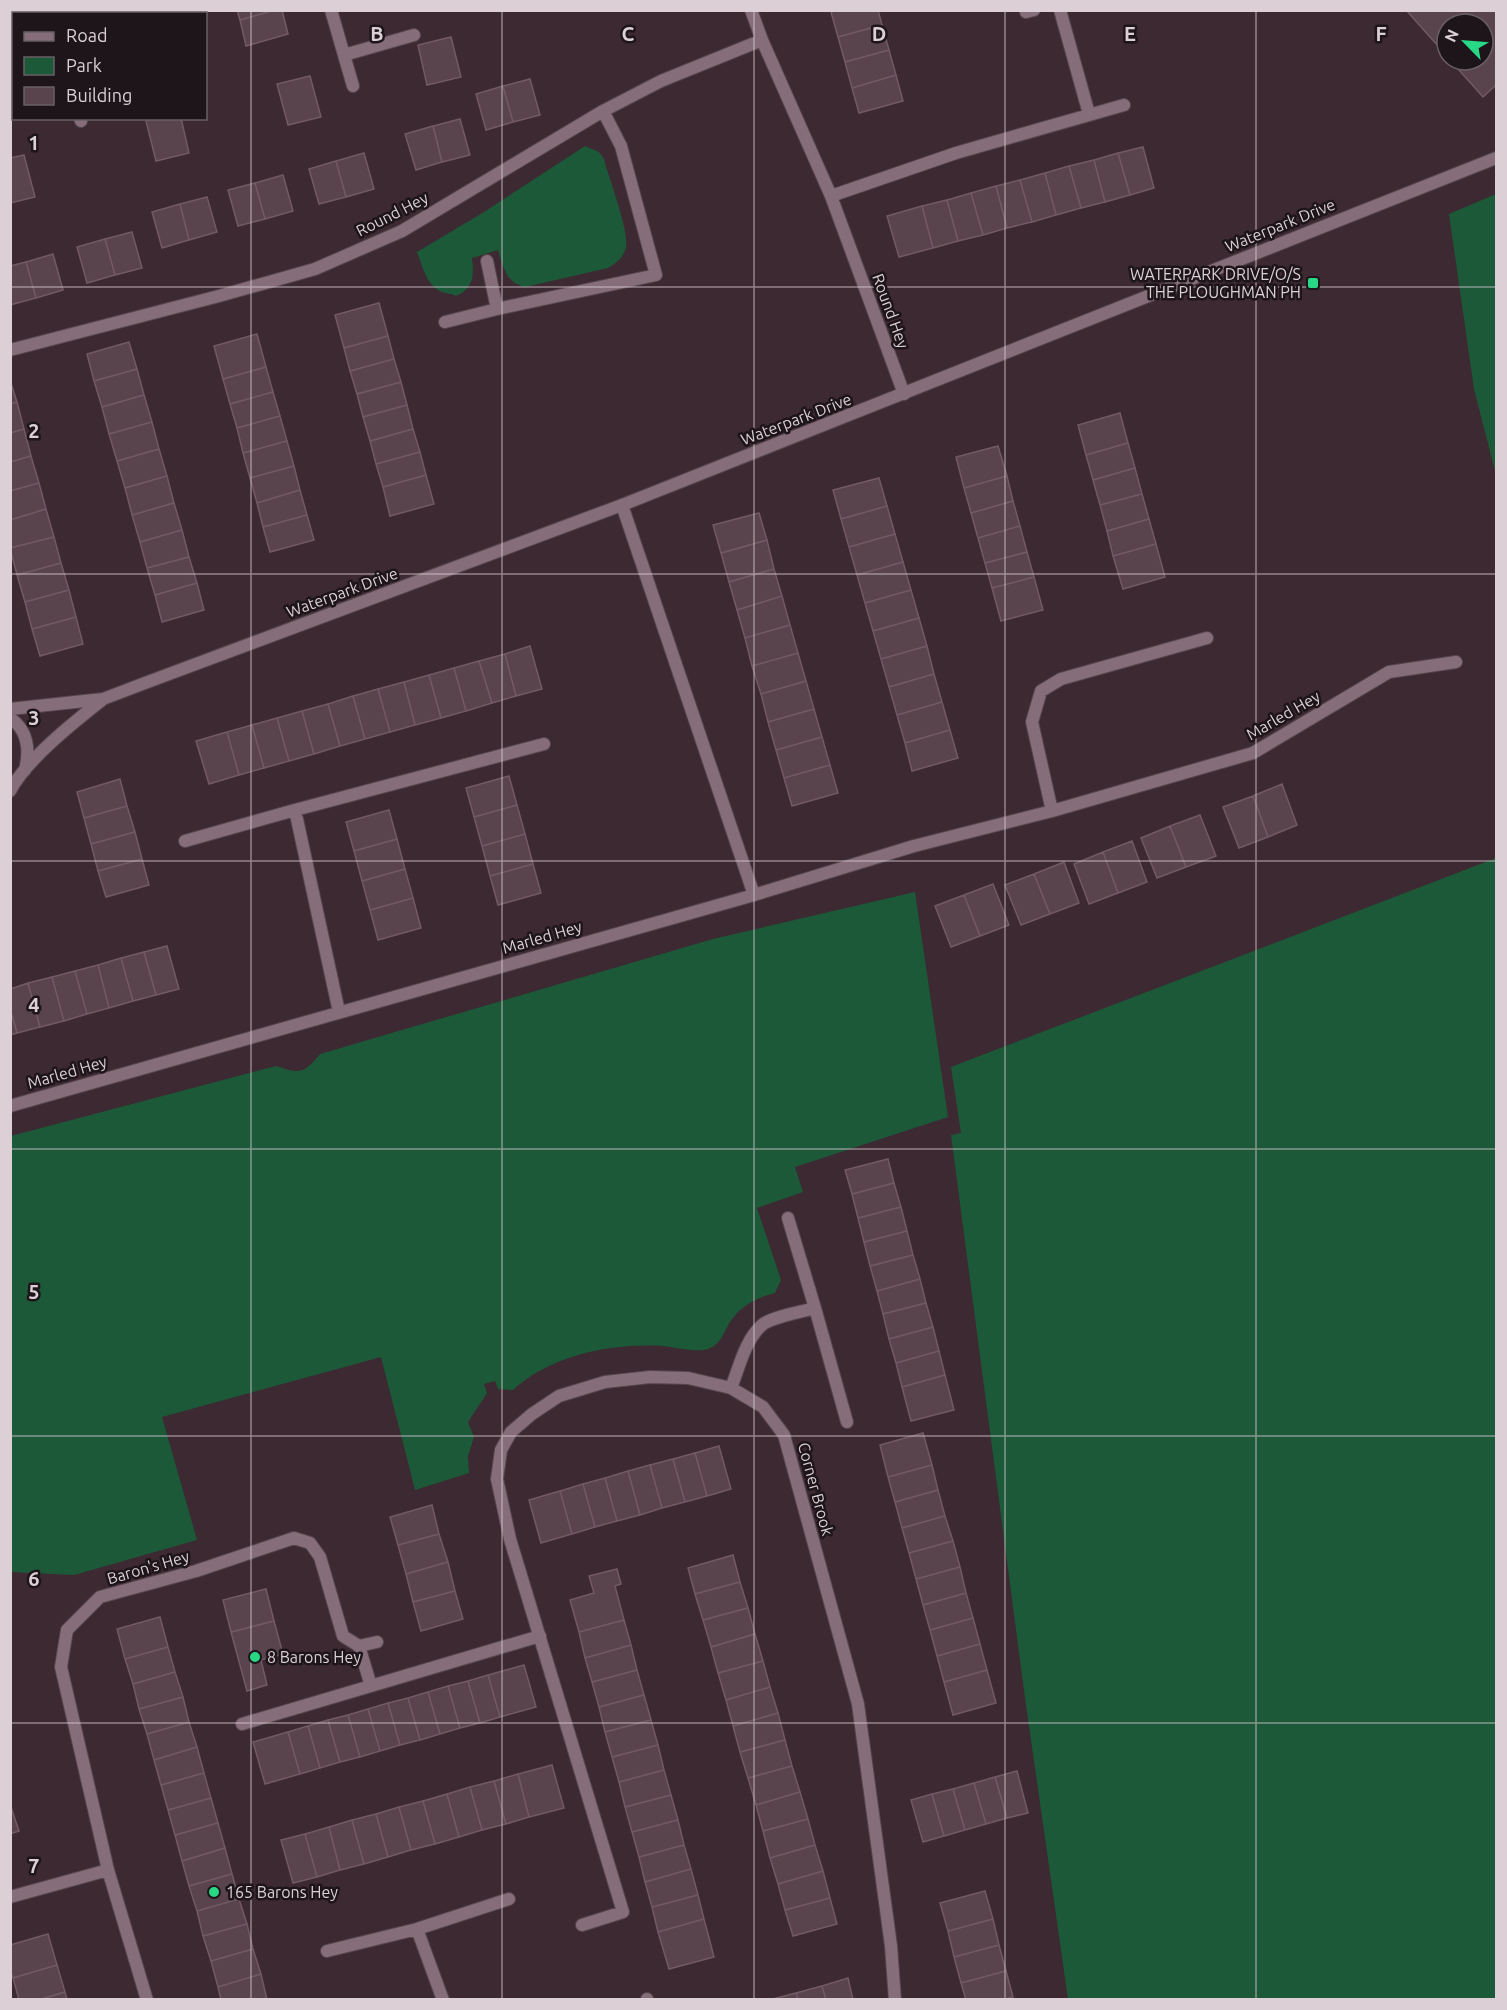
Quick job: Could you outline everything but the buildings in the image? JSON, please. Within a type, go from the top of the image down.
[{"type":"street","points":[[331,10],[353,86]]},
{"type":"street","name":"Round Hey","points":[[751,10],[831,196],[904,394]]},
{"type":"street","points":[[1060,10],[1089,114]]},
{"type":"street","points":[[344,55],[414,34]]},
{"type":"street","name":"Round Hey","points":[[10,350],[315,269],[402,231],[603,111],[661,81],[762,40]]},
{"type":"street","points":[[831,196],[956,153],[1124,105]]},
{"type":"street","points":[[446,322],[656,275],[621,146],[603,111]]},
{"type":"street","name":"Waterpark Drive","points":[[10,709],[103,699],[622,505],[1497,158]]},
{"type":"street","points":[[487,261],[497,309]]},
{"type":"street","points":[[622,505],[753,894]]},
{"type":"street","points":[[1052,811],[1032,722],[1041,691],[1061,679],[1207,638]]},
{"type":"street","name":"Marled Hey","points":[[10,1106],[914,846],[1052,811],[1254,753],[1389,672],[1456,662]]},
{"type":"street","name":"Waterpark Drive","points":[[12,787],[25,770],[70,725],[103,699]]},
{"type":"street","points":[[10,718],[22,730],[28,743],[25,770]]},
{"type":"street","points":[[185,841],[544,744]]},
{"type":"street","points":[[295,810],[339,1012]]},
{"type":"street","points":[[788,1218],[847,1422]]},
{"type":"street","points":[[732,1388],[748,1344],[762,1325],[814,1308]]},
{"type":"street","name":"Corner Brook","points":[[582,1925],[623,1912],[510,1539],[497,1479],[501,1450],[511,1432],[559,1396],[605,1382],[651,1377],[688,1378],[732,1388],[763,1407],[784,1435],[858,1704],[891,1946],[895,2000]]},
{"type":"street","name":"Baron's Hey","points":[[147,2000],[108,1870],[62,1667],[67,1630],[100,1598],[196,1571],[294,1538],[310,1543],[320,1557],[343,1636],[359,1646]]},
{"type":"street","points":[[242,1724],[540,1636]]},
{"type":"street","points":[[371,1686],[359,1646],[377,1642]]},
{"type":"street","points":[[10,1897],[108,1870]]},
{"type":"street","points":[[327,1951],[417,1929],[509,1899]]},
{"type":"street","points":[[417,1929],[443,2000]]},
{"type":"green space","points":[[585,146],[599,152],[604,159],[622,217],[626,247],[624,254],[617,262],[608,268],[525,287],[509,278],[498,250],[472,258],[472,280],[462,293],[456,296],[442,292],[432,285],[417,252],[484,212]]},
{"type":"green space","points":[[1496,194],[1496,475],[1474,389],[1449,214]]},
{"type":"green space","points":[[1496,858],[1496,1999],[1068,1999],[1025,1698],[951,1135],[961,1133],[951,1067]]},
{"type":"green space","points":[[915,892],[948,1117],[795,1167],[803,1192],[757,1208],[781,1280],[775,1293],[752,1302],[737,1313],[717,1344],[704,1350],[663,1346],[603,1349],[563,1360],[545,1368],[513,1390],[498,1389],[495,1381],[484,1384],[487,1393],[468,1422],[474,1437],[468,1456],[469,1473],[415,1490],[381,1357],[162,1417],[197,1540],[74,1575],[11,1572],[11,1136],[276,1066],[296,1071],[305,1069],[320,1054],[713,939]]},
{"type":"place","name":"WATERPARK DRIVE/O/S THE PLOUGHMAN PH","points":[[1313,283]]},
{"type":"place","name":"8 Barons Hey","points":[[255,1657]]},
{"type":"place","name":"165 Barons Hey","points":[[214,1892]]}]
